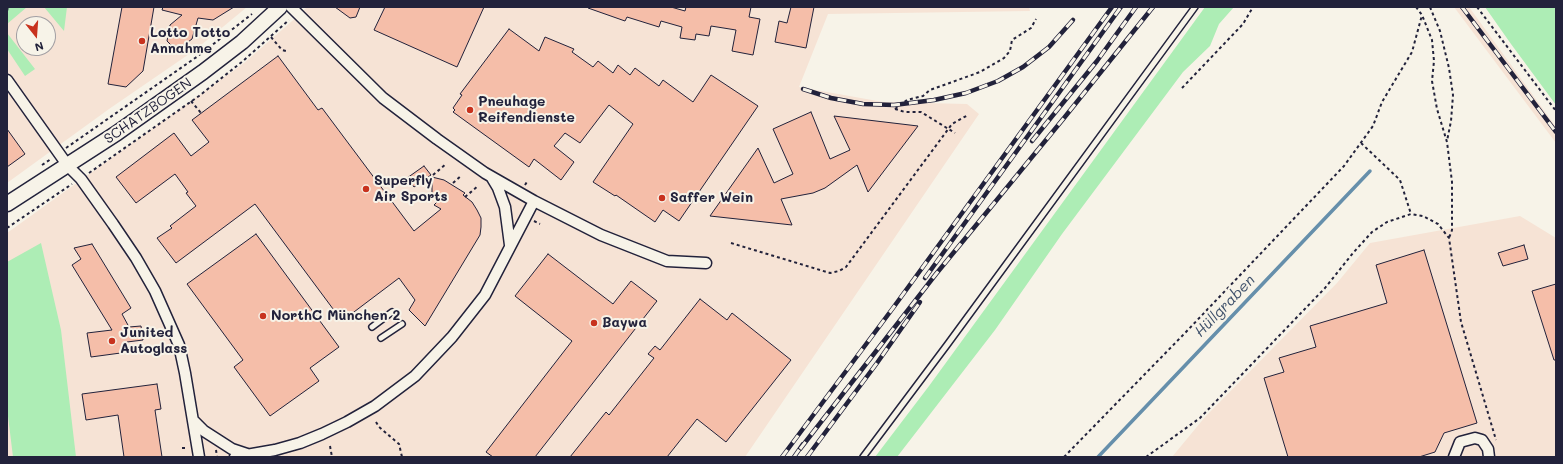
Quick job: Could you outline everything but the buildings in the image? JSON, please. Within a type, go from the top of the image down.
[{"type":"main road","name":"SCHATZBOGEN","points":[[7,204],[68,166],[203,72],[242,42],[280,7]]},
{"type":"street","points":[[294,10],[383,98],[437,139],[490,176],[534,202],[597,234],[667,261],[706,263]]},
{"type":"street","points":[[7,80],[68,166],[81,179],[136,258],[155,291],[179,345],[199,457]]},
{"type":"street","points":[[490,176],[498,188],[505,207],[510,245]]},
{"type":"street","points":[[235,457],[275,450],[300,443],[328,431],[375,406],[415,376],[452,337],[485,295],[534,202]]},
{"type":"street","points":[[193,420],[204,431],[232,449],[249,454]]},
{"type":"street","points":[[1454,457],[1460,442],[1475,438],[1482,440],[1488,449],[1489,457]]},
{"type":"lane","points":[[863,457],[952,339],[1195,7]]},
{"type":"lane","points":[[372,326],[392,312]]},
{"type":"lane","points":[[381,338],[402,324]]},
{"type":"path","points":[[7,11],[8,7]]},
{"type":"path","points":[[1182,88],[1243,24],[1253,7]]},
{"type":"path","points":[[1416,7],[1422,15],[1432,40],[1434,60],[1432,81],[1437,109],[1447,142],[1452,190],[1452,230],[1449,238],[1461,322],[1497,446]]},
{"type":"path","points":[[1430,7],[1440,32],[1453,95],[1451,121],[1447,142]]},
{"type":"path","points":[[1477,7],[1556,111]]},
{"type":"path","points":[[7,228],[81,179],[124,147],[191,101],[243,61],[271,37],[294,10]]},
{"type":"path","points":[[42,166],[198,56],[255,12]]},
{"type":"path","points":[[1064,457],[1336,175],[1373,126],[1382,102],[1412,52],[1422,15]]},
{"type":"path","points":[[955,133],[921,112],[905,112],[895,109],[907,100],[923,96],[930,90],[980,72],[1004,58],[1010,51],[1012,40],[1031,28],[1036,19]]},
{"type":"path","points":[[271,37],[282,50],[286,51]]},
{"type":"path","points":[[191,101],[201,113]]},
{"type":"path","points":[[731,243],[830,273],[840,272],[846,267],[952,124],[968,115]]},
{"type":"path","points":[[1361,143],[1400,180],[1411,214]]},
{"type":"path","points":[[433,175],[446,164]]},
{"type":"path","points":[[453,183],[462,175]]},
{"type":"path","points":[[465,197],[478,186]]},
{"type":"path","points":[[1146,457],[1200,418],[1325,288],[1372,232],[1387,222],[1411,214],[1423,216],[1438,224],[1449,238]]},
{"type":"path","points":[[376,422],[399,444],[402,457]]},
{"type":"path","points":[[330,446],[332,457]]},
{"type":"shaded area","points":[[7,7],[247,7],[195,50],[109,109],[7,183]]},
{"type":"shaded area","points":[[307,7],[1029,7],[1030,11],[828,14],[799,87],[883,102],[967,104],[979,114],[745,457],[7,457],[7,233],[244,63]]},
{"type":"shaded area","points":[[1454,7],[1469,7],[1556,127],[1556,143]]},
{"type":"shaded area","points":[[1520,216],[1556,238],[1556,457],[1172,457],[1205,417],[1337,283],[1370,243]]},
{"type":"green space","points":[[7,7],[27,7],[16,16],[7,24]]},
{"type":"green space","points":[[44,7],[67,7],[64,31],[56,21],[56,16],[52,16]]},
{"type":"green space","points":[[1205,7],[1234,7],[1219,24],[1210,46],[1183,72],[1062,234],[995,330],[897,457],[875,457],[929,386]]},
{"type":"green space","points":[[1485,7],[1556,7],[1556,105],[1511,44]]},
{"type":"green space","points":[[7,33],[16,45],[16,56],[25,56],[35,69],[25,76],[7,49]]},
{"type":"green space","points":[[41,243],[61,330],[76,457],[13,457],[7,408],[7,262]]},
{"type":"waterway","name":"Hüllgraben","points":[[1098,457],[1370,171]]},
{"type":"railway","points":[[782,457],[893,308],[1112,7]]},
{"type":"railway","points":[[925,278],[1121,7]]},
{"type":"railway","points":[[1032,141],[1097,61],[1136,7]]},
{"type":"railway","points":[[800,449],[936,274],[1153,7]]},
{"type":"railway","points":[[1462,7],[1556,132]]},
{"type":"railway","points":[[803,89],[831,98],[863,104],[894,105],[934,100],[966,93],[998,81],[1023,67],[1049,47],[1073,20]]},
{"type":"railway","points":[[807,457],[920,302]]},
{"type":"railway","points":[[794,457],[803,444]]},
{"type":"place","name":"Lotto Totto Annahme","points":[[142,41]]},
{"type":"place","name":"Pneuhage Reifendienste","points":[[470,110]]},
{"type":"place","name":"Superfly Air Sports","points":[[366,189]]},
{"type":"place","name":"Saffer Wein","points":[[662,198]]},
{"type":"place","name":"NorthC München 2","points":[[263,316]]},
{"type":"place","name":"Baywa","points":[[594,323]]},
{"type":"place","name":"Junited Autoglass","points":[[112,341]]}]
